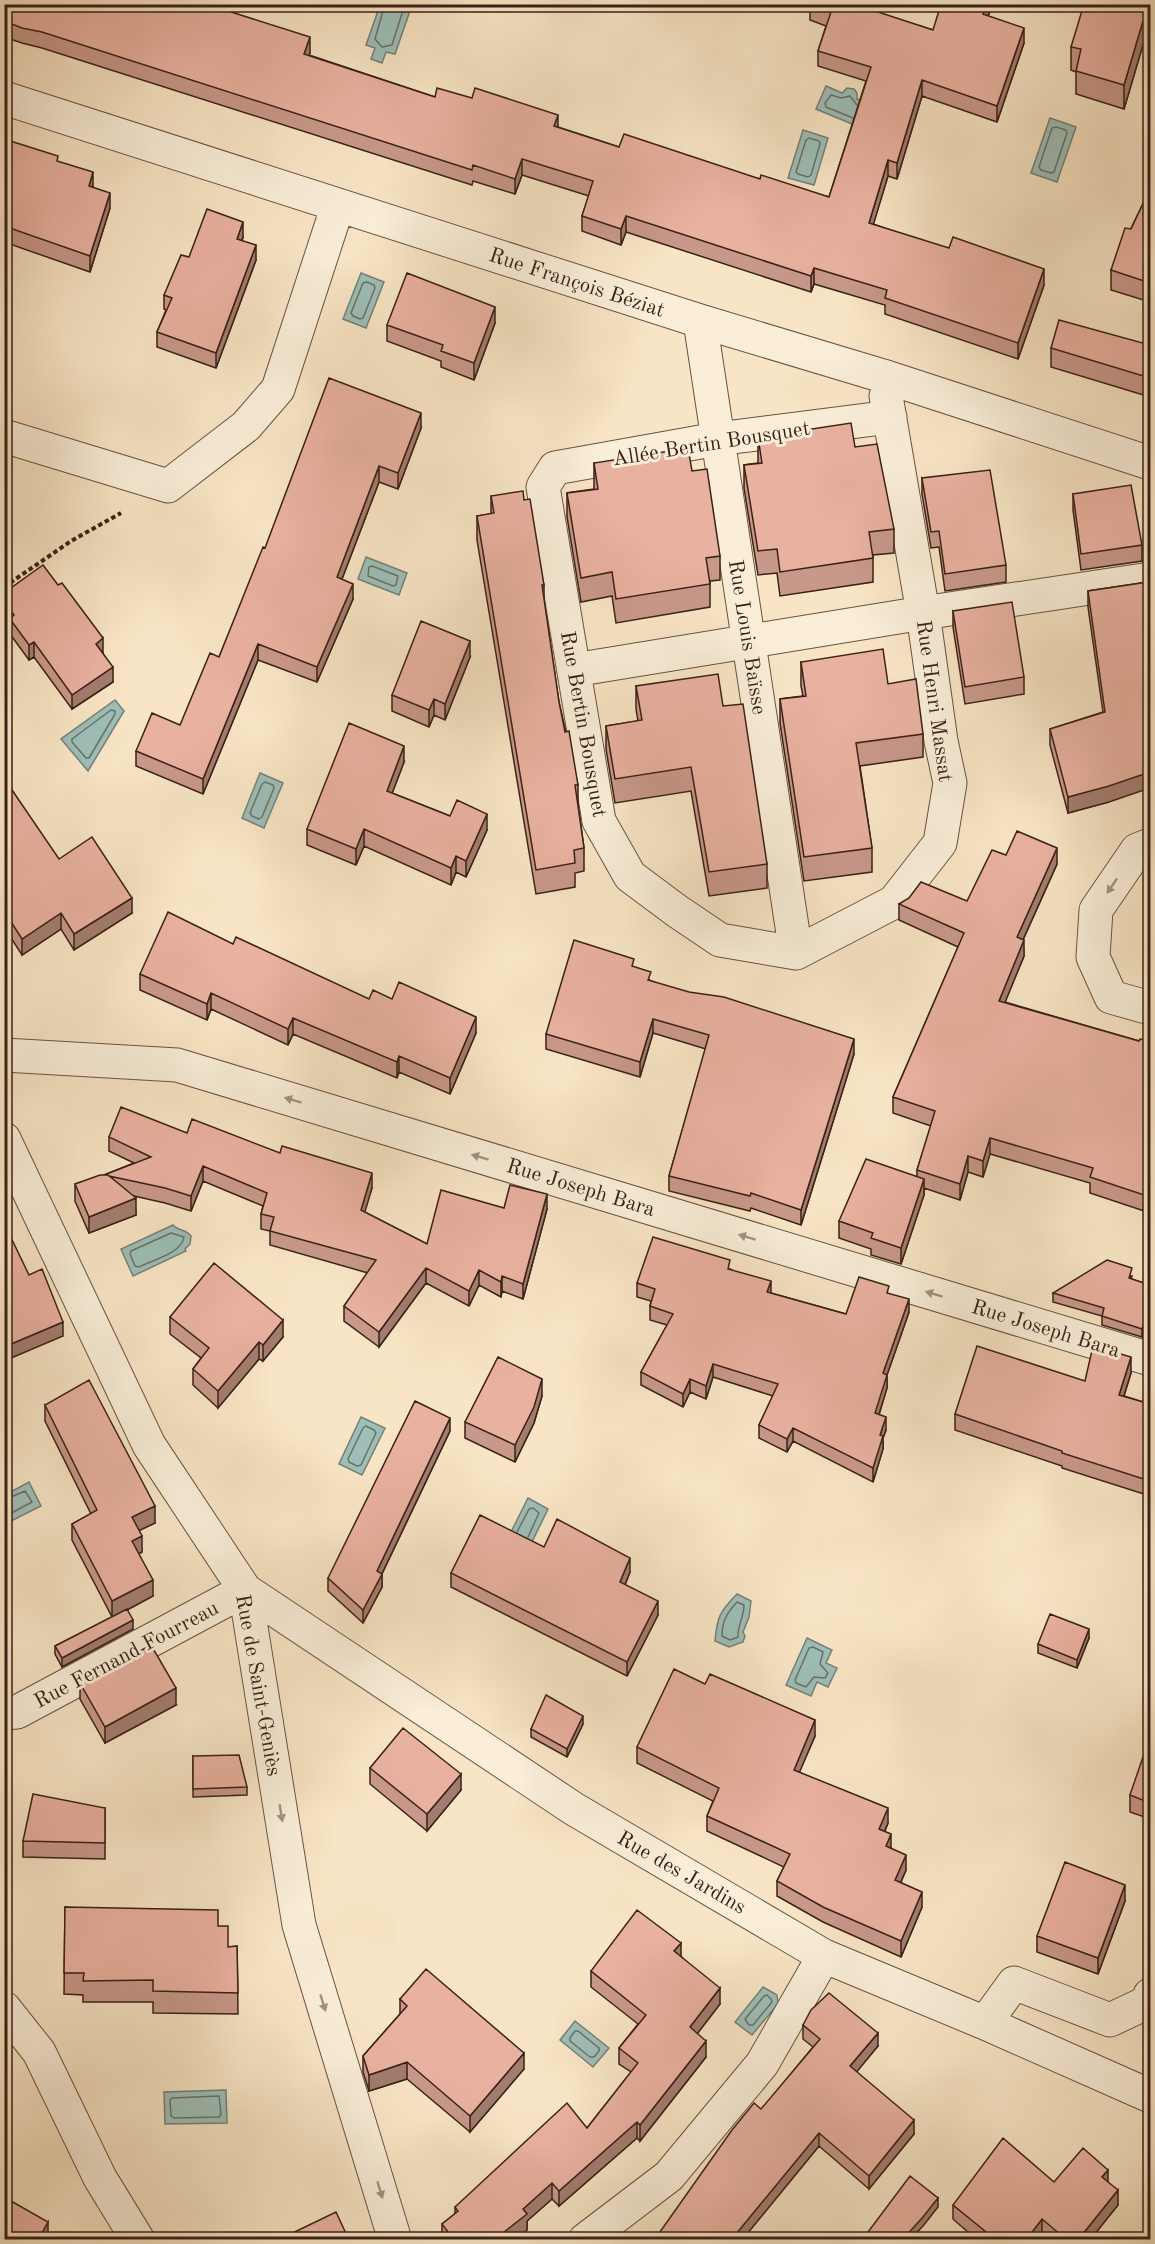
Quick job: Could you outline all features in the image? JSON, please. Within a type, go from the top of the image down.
[{"type":"street","name":"Rue François Béziat","points":[[4,98],[700,321],[883,376],[1150,463]]},
{"type":"street","points":[[7,437],[168,486],[246,426],[278,388],[338,205]]},
{"type":"street","name":"Rue Louis Baïsse","points":[[700,321],[796,953]]},
{"type":"street","name":"Rue Henri Massat","points":[[796,953],[894,902],[940,843],[950,783],[941,741],[923,613],[883,376]]},
{"type":"street","name":"Allée Bertin Bousquet","points":[[543,487],[555,468],[717,439],[890,417]]},
{"type":"street","name":"Rue Bertin Bousquet","points":[[543,487],[599,821],[630,876],[720,940],[796,953]]},
{"type":"street","points":[[574,670],[923,613],[1150,579]]},
{"type":"street","points":[[1150,845],[1137,850],[1096,910],[1093,957],[1111,997],[1150,1008]]},
{"type":"street","name":"Rue Joseph Bara","points":[[4,1055],[177,1065],[1150,1359]]},
{"type":"street","name":"Rue de Saint-Geniès","points":[[4,1139],[149,1446],[245,1590],[299,1925],[395,2240]]},
{"type":"street","name":"Rue Fernand Fourreau","points":[[4,1713],[17,1712],[245,1590]]},
{"type":"street","name":"Rue des Jardins","points":[[245,1590],[574,1809],[824,1956],[985,2023],[1150,2096]]},
{"type":"street","points":[[585,2240],[669,2176],[762,2064],[824,1956]]},
{"type":"street","points":[[985,2023],[1014,1983],[1110,2020],[1148,2002],[1150,1995]]},
{"type":"street","points":[[4,2008],[39,2052],[100,2178],[134,2238]]},
{"type":"path","points":[[4,586],[71,541],[168,486]]},
{"type":"water","points":[[380,5],[412,5],[395,54],[386,52],[382,63],[371,59],[375,48],[366,45]]},
{"type":"water","points":[[826,86],[842,93],[847,88],[854,89],[857,99],[874,106],[864,129],[816,109]]},
{"type":"water","points":[[1050,118],[1076,127],[1057,182],[1031,173]]},
{"type":"water","points":[[803,130],[828,138],[814,185],[788,178]]},
{"type":"water","points":[[361,273],[384,282],[366,328],[343,319]]},
{"type":"water","points":[[366,557],[407,573],[399,595],[358,579]]},
{"type":"water","points":[[115,700],[124,711],[88,771],[61,739]]},
{"type":"water","points":[[260,773],[283,783],[264,828],[242,818]]},
{"type":"water","points":[[173,1225],[191,1236],[186,1251],[133,1276],[121,1249]]},
{"type":"water","points":[[361,1417],[385,1428],[362,1475],[339,1464]]},
{"type":"water","points":[[29,1482],[41,1506],[5,1524],[5,1495]]},
{"type":"water","points":[[528,1498],[548,1509],[529,1548],[508,1538]]},
{"type":"water","points":[[737,1594],[751,1601],[749,1617],[743,1632],[745,1636],[743,1642],[729,1647],[715,1641],[716,1633],[720,1615]]},
{"type":"water","points":[[807,1638],[832,1650],[826,1663],[837,1668],[828,1687],[817,1682],[811,1696],[786,1685]]},
{"type":"water","points":[[763,1987],[777,1995],[778,2004],[752,2035],[735,2022]]},
{"type":"water","points":[[575,2021],[609,2048],[593,2067],[560,2040]]},
{"type":"water","points":[[226,2090],[227,2123],[165,2124],[164,2092]]},
{"type":"building","points":[[4,4],[230,4],[228,11],[310,37],[304,54],[435,97],[437,88],[472,98],[475,88],[558,115],[554,126],[619,147],[624,134],[760,179],[761,175],[829,197],[871,67],[818,51],[831,12],[810,4],[873,4],[872,10],[933,30],[941,4],[987,4],[983,14],[1024,28],[997,106],[922,80],[897,163],[888,160],[869,223],[949,248],[953,237],[1044,269],[1018,343],[885,298],[887,290],[814,268],[811,276],[626,216],[621,229],[582,216],[593,181],[522,159],[515,179],[473,165],[472,170],[42,32],[22,28],[4,21]]},
{"type":"building","points":[[1084,4],[1148,4],[1124,85],[1076,71],[1081,49],[1071,47]]},
{"type":"building","points":[[4,139],[58,156],[57,161],[93,172],[89,186],[110,193],[90,256],[4,226],[9,209],[4,208]]},
{"type":"building","points":[[1150,189],[1150,283],[1111,270],[1125,228],[1131,229]]},
{"type":"building","points":[[207,209],[243,222],[237,239],[256,245],[216,353],[157,332],[172,298],[164,295],[181,255],[189,257]]},
{"type":"building","points":[[407,273],[495,307],[474,363],[441,351],[443,345],[387,325]]},
{"type":"building","points":[[1059,320],[1150,345],[1150,378],[1051,348]]},
{"type":"building","points":[[329,378],[421,413],[398,473],[379,466],[337,577],[353,584],[317,667],[258,644],[203,779],[136,751],[152,713],[180,725],[210,653],[219,657],[263,547],[265,548]]},
{"type":"building","points":[[851,423],[855,447],[877,444],[894,529],[869,532],[873,558],[780,572],[777,549],[758,551],[744,465],[762,463],[758,437]]},
{"type":"building","points":[[688,448],[692,471],[707,469],[720,556],[706,558],[710,584],[616,599],[612,572],[581,578],[567,493],[598,489],[594,463]]},
{"type":"building","points":[[990,470],[1006,565],[945,574],[939,531],[931,532],[922,478]]},
{"type":"building","points":[[1131,485],[1142,545],[1081,554],[1073,494]]},
{"type":"building","points":[[523,491],[524,500],[530,499],[559,702],[565,732],[569,731],[578,785],[575,785],[584,848],[574,850],[575,863],[536,870],[477,516],[494,513],[491,496]]},
{"type":"building","points":[[43,565],[58,585],[62,583],[103,638],[96,644],[113,667],[72,695],[34,642],[29,645],[10,619],[14,615],[4,602],[4,593]]},
{"type":"building","points":[[1148,582],[1150,584],[1150,772],[1068,797],[1050,729],[1105,712],[1088,591]]},
{"type":"building","points":[[1012,602],[1024,677],[965,687],[953,611]]},
{"type":"building","points":[[421,621],[470,641],[445,704],[434,699],[429,710],[392,695]]},
{"type":"building","points":[[883,649],[888,684],[916,679],[923,734],[856,743],[872,848],[804,857],[780,699],[806,696],[801,662]]},
{"type":"building","points":[[718,674],[723,706],[743,704],[767,864],[709,872],[691,767],[615,779],[606,726],[642,720],[636,686]]},
{"type":"building","points":[[349,723],[404,746],[387,791],[450,816],[457,800],[487,814],[466,861],[456,856],[451,868],[364,829],[356,849],[307,829]]},
{"type":"building","points":[[10,787],[59,859],[92,837],[132,898],[74,934],[61,913],[22,939],[4,911],[4,791]]},
{"type":"building","points":[[1017,831],[1057,848],[1017,937],[1024,940],[999,1001],[1139,1041],[1140,1039],[1150,1041],[1150,1197],[1090,1177],[1093,1168],[990,1138],[983,1161],[968,1156],[960,1184],[917,1170],[935,1111],[893,1097],[964,933],[899,904],[909,898],[921,882],[967,901],[992,850],[1006,855]]},
{"type":"building","points":[[1150,878],[1150,899],[1147,879]]},
{"type":"building","points":[[168,912],[233,944],[236,937],[369,999],[373,990],[392,999],[399,982],[476,1017],[450,1078],[399,1056],[397,1062],[293,1018],[288,1029],[211,993],[207,1004],[140,974]]},
{"type":"building","points":[[574,940],[634,959],[632,966],[651,972],[648,980],[689,992],[724,997],[854,1039],[801,1210],[751,1193],[750,1196],[669,1176],[709,1035],[653,1019],[640,1062],[546,1034]]},
{"type":"building","points":[[121,1107],[187,1133],[192,1119],[280,1153],[282,1146],[372,1173],[361,1210],[427,1244],[441,1190],[504,1208],[510,1185],[547,1194],[523,1284],[502,1276],[501,1282],[479,1270],[469,1291],[426,1268],[379,1332],[344,1306],[376,1260],[270,1231],[274,1217],[261,1214],[267,1193],[203,1166],[191,1196],[104,1175],[151,1157],[109,1137]]},
{"type":"building","points":[[866,1159],[924,1179],[901,1248],[871,1238],[873,1233],[839,1221]]},
{"type":"building","points":[[100,1175],[108,1175],[136,1198],[89,1217],[75,1184]]},
{"type":"building","points":[[4,1223],[29,1275],[42,1269],[63,1322],[4,1347]]},
{"type":"building","points":[[653,1237],[730,1260],[728,1269],[771,1281],[767,1292],[846,1314],[859,1277],[889,1286],[887,1293],[909,1299],[883,1373],[887,1375],[875,1413],[886,1417],[873,1468],[793,1428],[787,1439],[759,1425],[778,1384],[713,1364],[706,1386],[690,1379],[683,1394],[641,1372],[673,1314],[650,1306],[655,1289],[637,1283]]},
{"type":"building","points":[[1107,1260],[1132,1268],[1129,1278],[1150,1285],[1150,1304],[1142,1329],[1102,1316],[1104,1308],[1053,1293]]},
{"type":"building","points":[[214,1263],[283,1320],[263,1345],[259,1342],[218,1391],[193,1369],[209,1348],[170,1317]]},
{"type":"building","points":[[977,1346],[1085,1381],[1093,1346],[1131,1357],[1119,1395],[1150,1404],[1150,1481],[1062,1453],[1062,1451],[955,1414]]},
{"type":"building","points":[[498,1357],[542,1379],[534,1407],[515,1445],[465,1422]]},
{"type":"building","points":[[89,1380],[155,1506],[132,1517],[142,1536],[132,1541],[153,1580],[112,1601],[72,1524],[97,1510],[45,1405]]},
{"type":"building","points":[[415,1401],[450,1418],[377,1571],[382,1574],[363,1610],[328,1578]]},
{"type":"building","points":[[480,1515],[544,1547],[557,1519],[630,1558],[620,1582],[658,1601],[627,1662],[451,1573]]},
{"type":"building","points":[[127,1609],[133,1620],[62,1658],[55,1646]]},
{"type":"building","points":[[1050,1614],[1089,1629],[1077,1660],[1038,1644]]},
{"type":"building","points":[[151,1645],[176,1688],[105,1727],[80,1683]]},
{"type":"building","points":[[674,1669],[705,1684],[710,1674],[815,1720],[794,1770],[888,1808],[879,1829],[891,1834],[886,1846],[906,1855],[895,1880],[922,1892],[901,1941],[823,1907],[777,1881],[790,1854],[707,1816],[719,1788],[637,1747]]},
{"type":"building","points":[[546,1695],[583,1716],[567,1749],[531,1729]]},
{"type":"building","points":[[403,1728],[461,1774],[427,1814],[370,1768]]},
{"type":"building","points":[[1146,1748],[1150,1750],[1150,1803],[1130,1795]]},
{"type":"building","points":[[239,1755],[247,1787],[193,1789],[193,1756]]},
{"type":"building","points":[[33,1794],[105,1808],[105,1843],[23,1841]]},
{"type":"building","points":[[1065,1862],[1125,1885],[1098,1958],[1037,1936]]},
{"type":"building","points":[[65,1907],[218,1910],[218,1926],[228,1926],[228,1947],[237,1946],[238,1993],[153,1991],[153,1980],[83,1981],[84,1973],[64,1973]]},
{"type":"building","points":[[637,1910],[681,1943],[674,1951],[720,1988],[690,2027],[706,2041],[640,2125],[637,2122],[559,2191],[552,2183],[523,2209],[527,2214],[494,2240],[454,2240],[442,2224],[458,2211],[455,2207],[567,2103],[587,2128],[638,2063],[619,2048],[646,2015],[591,1971]]},
{"type":"building","points":[[426,1969],[524,2053],[470,2116],[407,2062],[369,2075],[363,2056],[407,2006],[400,1999]]},
{"type":"building","points":[[829,1993],[878,2033],[850,2066],[914,2120],[869,2176],[819,2133],[731,2240],[656,2240],[732,2130],[754,2103],[761,2109],[820,2039],[803,2025],[811,2010]]},
{"type":"building","points":[[1003,2138],[1054,2182],[1083,2148],[1108,2170],[1102,2177],[1118,2190],[1078,2240],[1067,2240],[1042,2219],[1026,2240],[996,2240],[953,2205]]},
{"type":"building","points":[[910,2176],[938,2198],[902,2240],[862,2240]]},
{"type":"building","points":[[4,2197],[48,2222],[38,2240],[4,2240]]},
{"type":"building","points":[[336,2212],[349,2240],[278,2240]]}]
